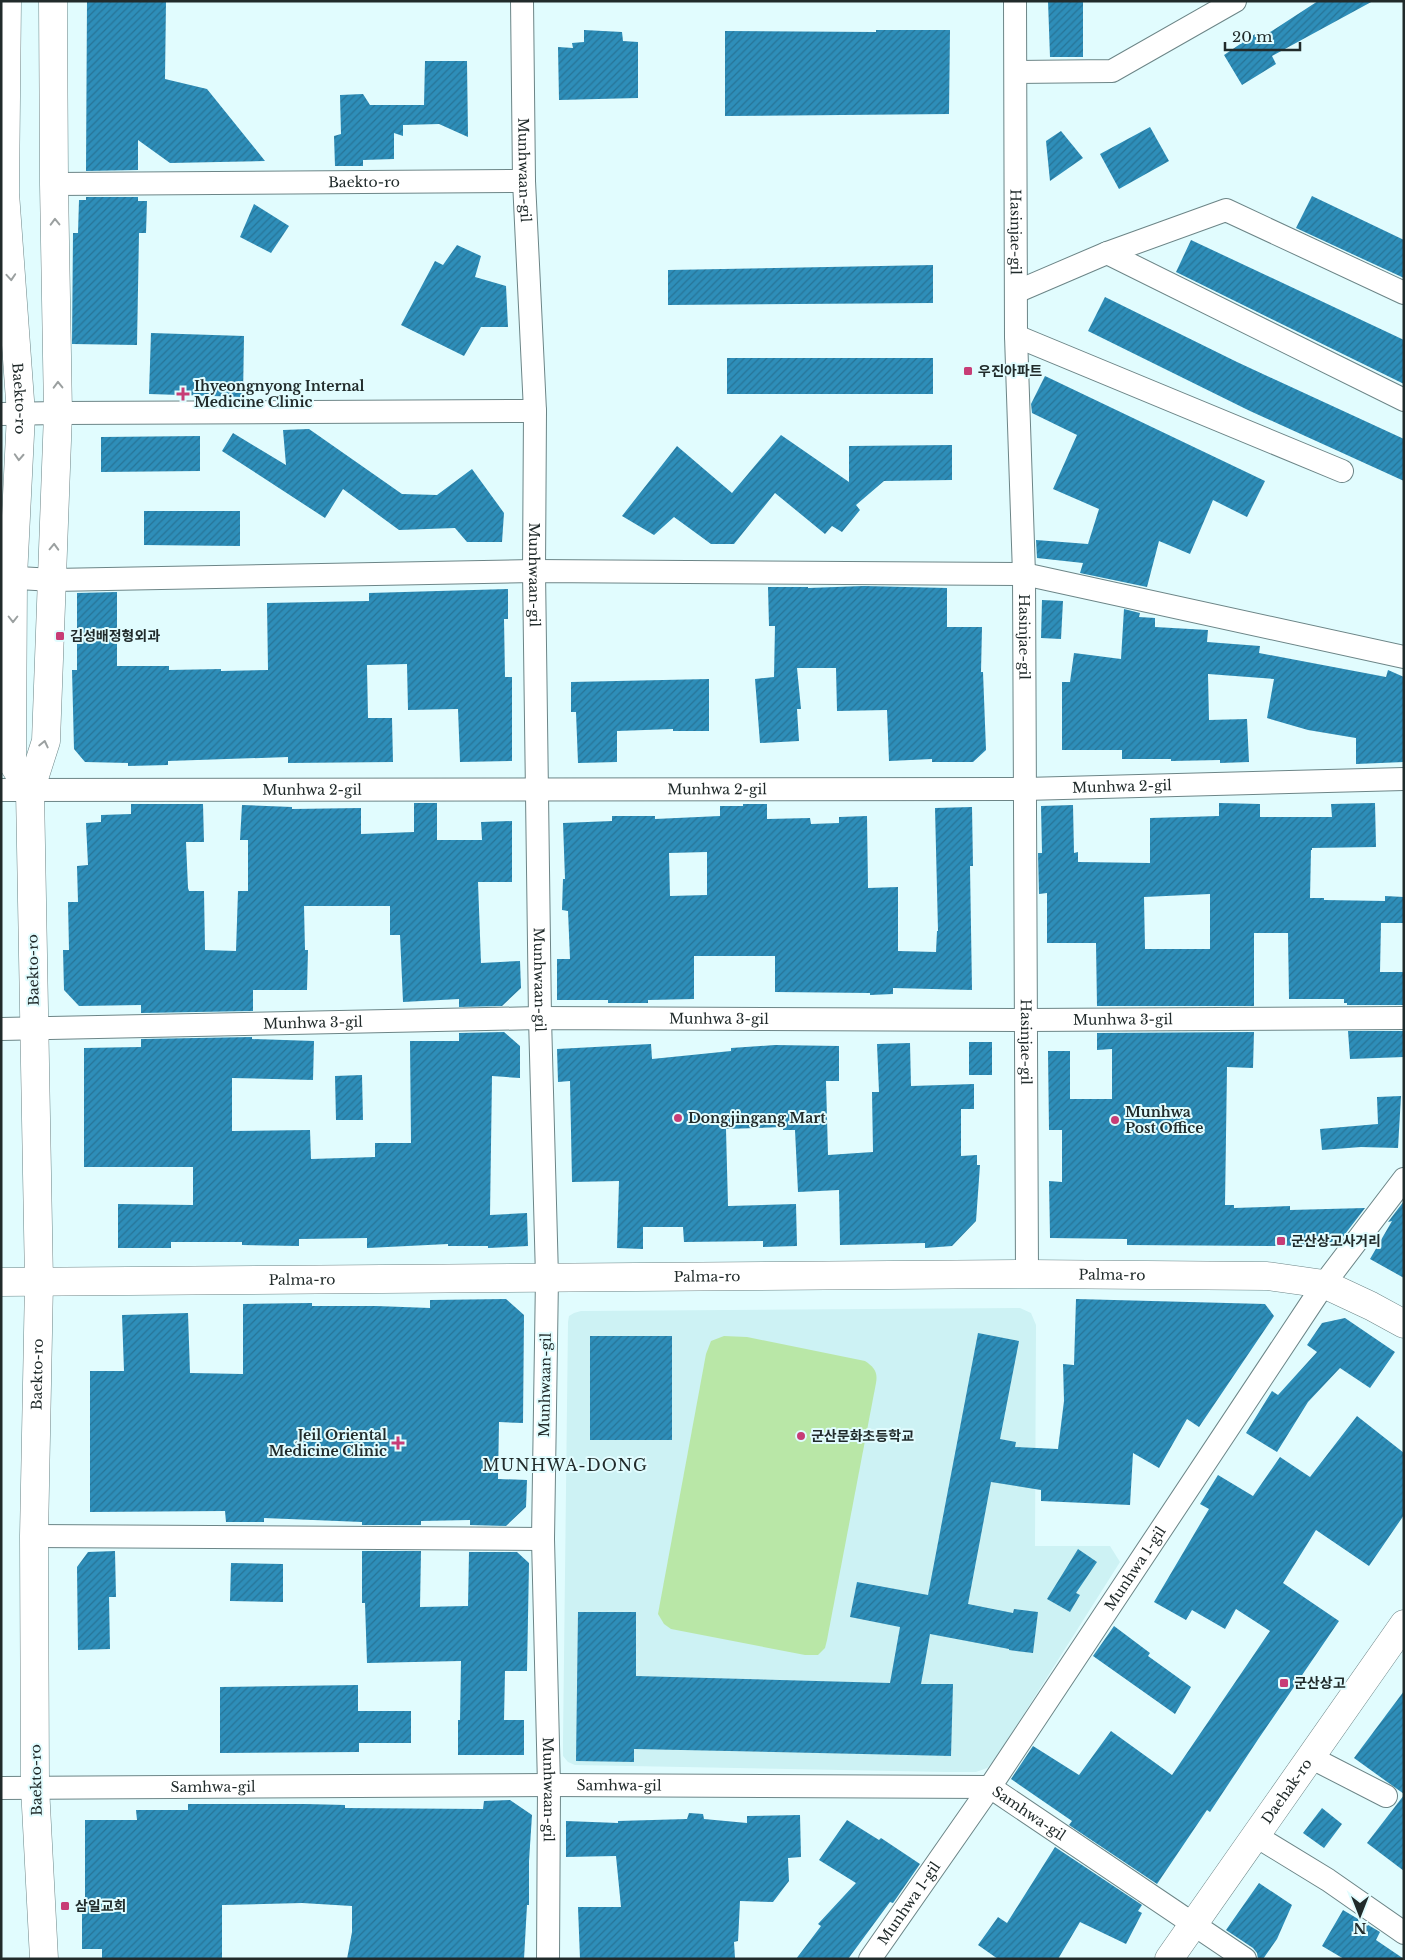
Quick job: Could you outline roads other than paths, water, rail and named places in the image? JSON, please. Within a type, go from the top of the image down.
[{"type":"street","name":"Baekto-ro","points":[[7,1],[5,193],[11,414],[7,577],[12,762],[30,791]]},
{"type":"street","name":"Baekto-ro","points":[[44,1959],[35,1787],[34,1536],[39,1282],[30,791],[46,740],[58,413],[53,1]]},
{"type":"street","name":"Munhwaan-gil","points":[[522,1],[524,181],[535,411],[534,571],[540,1018],[546,1277],[544,1539],[548,1785],[548,1959]]},
{"type":"street","name":"Hasinjae-gil","points":[[1015,1],[1016,336],[1024,574],[1027,1274]]},
{"type":"street","points":[[1016,72],[1112,71],[1235,1]]},
{"type":"street","name":"Baekto-ro","points":[[54,184],[524,181]]},
{"type":"street","points":[[1016,292],[1107,253],[1226,210],[1404,293]]},
{"type":"street","points":[[1107,253],[1404,400]]},
{"type":"street","points":[[1016,336],[1342,471]]},
{"type":"street","points":[[11,414],[535,411]]},
{"type":"street","points":[[7,577],[52,580],[534,571],[1024,574],[1404,657]]},
{"type":"street","name":"Munhwa 2-gil","points":[[1,790],[1025,789],[1404,779]]},
{"type":"street","name":"Munhwa 3-gil","points":[[1,1028],[34,1029],[540,1018],[1025,1020],[1404,1018]]},
{"type":"street","name":"Munhwa 1-gil","points":[[870,1959],[990,1787],[1324,1284],[1404,1179]]},
{"type":"street","name":"Palma-ro","points":[[1,1282],[1027,1274],[1267,1276],[1324,1284],[1372,1306],[1404,1324]]},
{"type":"street","points":[[34,1536],[544,1539]]},
{"type":"street","name":"Daehak-ro","points":[[1169,1959],[1404,1624]]},
{"type":"street","points":[[1310,1757],[1386,1796]]},
{"type":"street","name":"Samhwa-gil","points":[[1,1788],[548,1785],[990,1787],[1245,1959]]},
{"type":"street","points":[[1256,1836],[1328,1880],[1404,1933]]},
{"type":"place","name":"우진아파트","points":[[968,371]]},
{"type":"place","name":"Ihyeongnyong Internal Medicine Clinic","points":[[183,394]]},
{"type":"place","name":"김성배정형외과","points":[[60,636]]},
{"type":"place","name":"Dongjingang Mart","points":[[678,1118]]},
{"type":"place","name":"Munhwa Post Office","points":[[1115,1120]]},
{"type":"place","name":"군산상고사거리","points":[[1281,1241]]},
{"type":"place","name":"군산문화초등학교","points":[[801,1436]]},
{"type":"place","name":"Jeil Oriental Medicine Clinic","points":[[398,1443]]},
{"type":"place","name":"군산상고","points":[[1284,1683]]},
{"type":"place","name":"삼일교회","points":[[65,1906]]},
{"type":"district","name":"MUNHWA-DONG","points":[[565,1465]]}]
